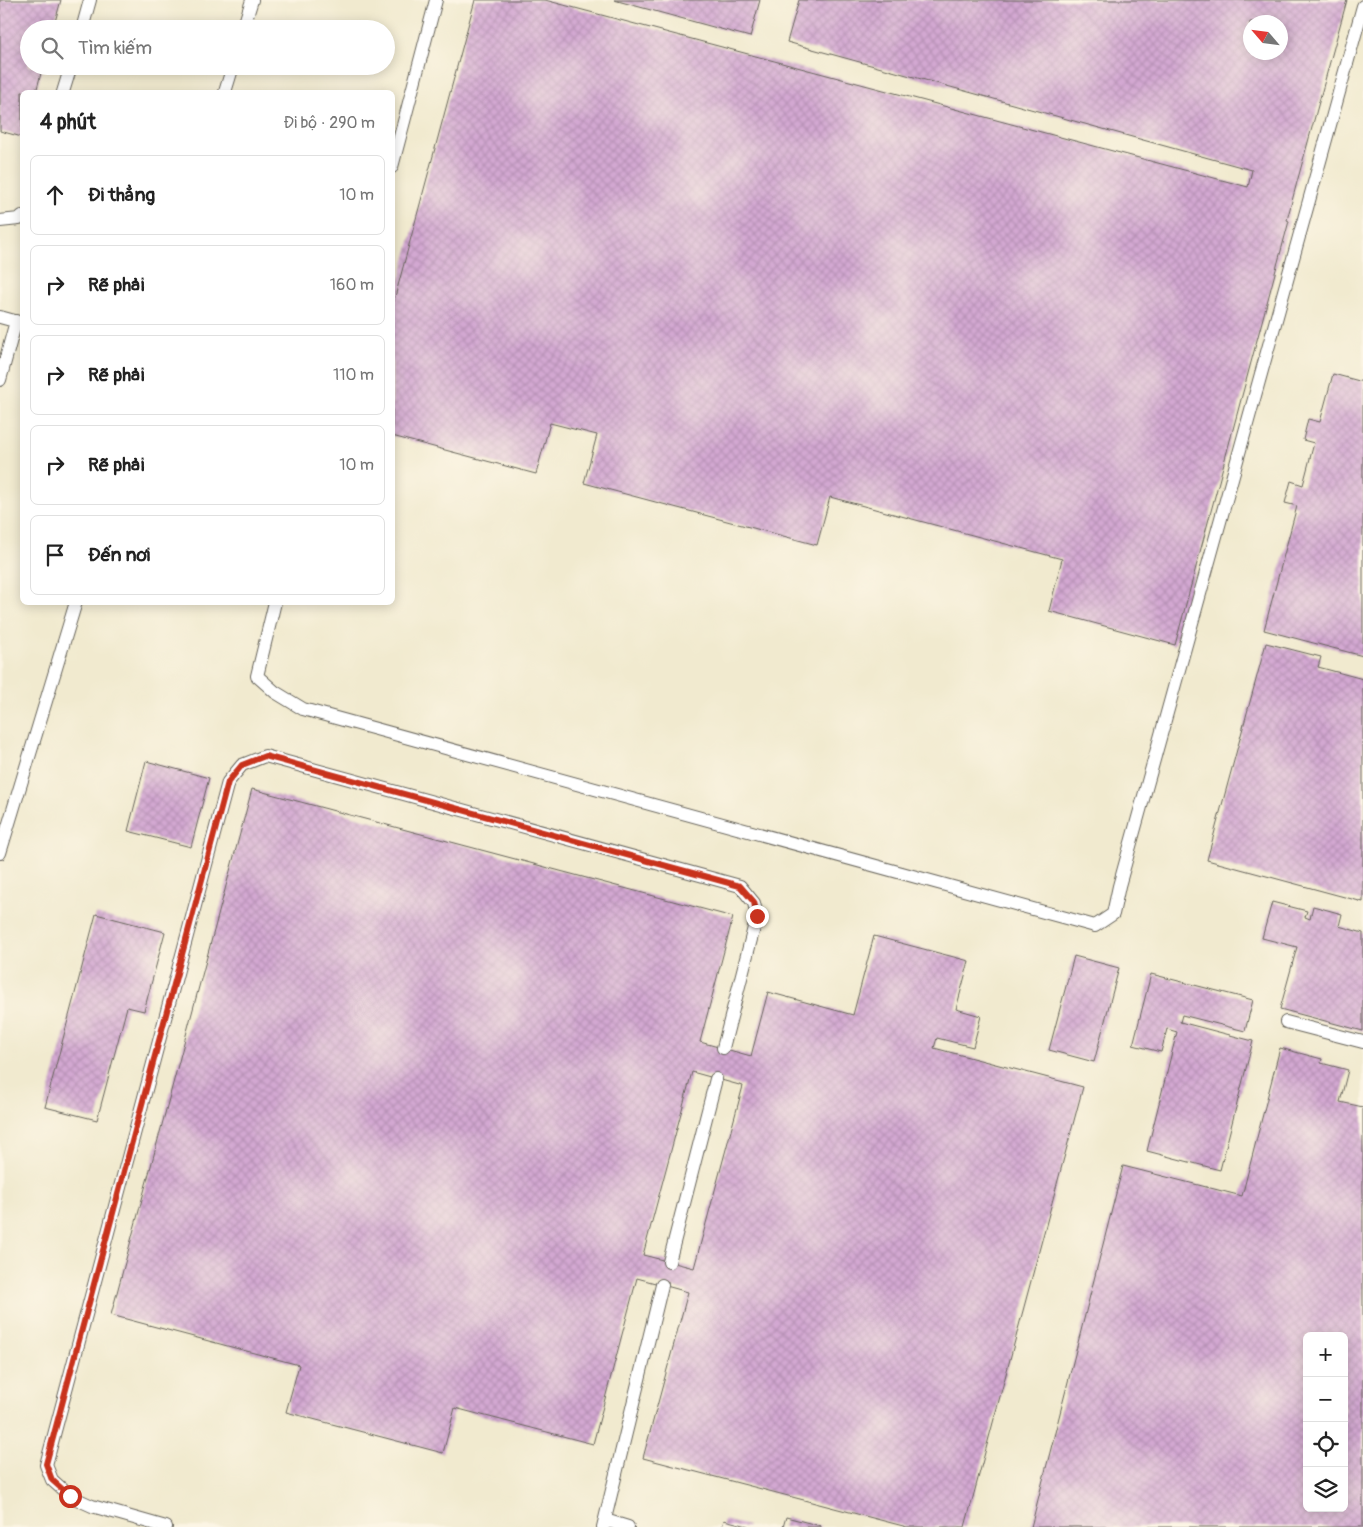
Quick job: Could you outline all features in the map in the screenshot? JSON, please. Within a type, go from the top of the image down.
[{"type":"lane","points":[[84,20],[90,0]]},
{"type":"lane","points":[[246,20],[252,0]]},
{"type":"lane","points":[[395,156],[436,0]]},
{"type":"lane","points":[[274,605],[257,676],[275,692],[303,709],[1095,926],[1113,914],[1118,886],[1363,6]]},
{"type":"lane","points":[[64,90],[68,75]]},
{"type":"lane","points":[[226,90],[230,75]]},
{"type":"lane","points":[[0,221],[20,218]]},
{"type":"lane","points":[[0,317],[19,322],[0,380]]},
{"type":"lane","points":[[0,853],[75,605]]},
{"type":"lane","points":[[166,1527],[92,1506],[70,1496],[52,1480],[46,1464],[228,782],[242,765],[265,756],[740,886],[754,902],[757,916],[723,1048]]},
{"type":"lane","points":[[1286,1022],[1363,1042]]},
{"type":"lane","points":[[668,1262],[716,1079]]},
{"type":"lane","points":[[628,1527],[604,1523],[662,1285]]},
{"type":"building","points":[[0,0],[61,0],[55,20],[20,20],[20,75],[41,75],[37,90],[20,90],[20,136],[0,131]]},
{"type":"building","points":[[475,0],[545,0],[1248,187],[1252,170],[787,42],[799,0],[1347,0],[1175,645],[1049,611],[1062,559],[830,497],[817,545],[584,483],[597,435],[550,423],[536,474],[395,437],[395,297]]},
{"type":"building","points":[[614,0],[760,0],[750,37]]},
{"type":"building","points":[[1333,374],[1363,382],[1363,656],[1264,630],[1297,506],[1285,503],[1291,481],[1303,485],[1314,443],[1303,440],[1308,419],[1320,422]]},
{"type":"building","points":[[1266,643],[1321,657],[1318,667],[1363,679],[1363,902],[1207,860]]},
{"type":"building","points":[[146,761],[209,778],[191,847],[128,831]]},
{"type":"building","points":[[252,789],[733,917],[700,1042],[751,1056],[768,992],[853,1015],[874,936],[969,961],[956,1009],[981,1016],[973,1047],[937,1038],[934,1048],[1083,1087],[965,1527],[907,1527],[643,1458],[688,1292],[637,1278],[593,1444],[455,1408],[443,1453],[286,1412],[299,1365],[111,1315]],"holes":[[[692,1072],[743,1086],[694,1268],[643,1255]]]},
{"type":"building","points":[[1272,902],[1307,911],[1305,917],[1310,919],[1313,906],[1342,914],[1339,926],[1363,933],[1363,1031],[1280,1009],[1297,947],[1262,938]]},
{"type":"building","points":[[96,914],[165,932],[144,1011],[127,1007],[97,1120],[45,1107]]},
{"type":"building","points":[[1074,956],[1119,968],[1094,1062],[1049,1050]]},
{"type":"building","points":[[1151,974],[1253,1000],[1245,1031],[1182,1015],[1180,1022],[1253,1041],[1220,1170],[1147,1151],[1177,1032],[1167,1029],[1161,1052],[1133,1045]]},
{"type":"building","points":[[1280,1048],[1322,1059],[1321,1063],[1348,1070],[1340,1102],[1363,1107],[1363,1527],[1031,1527],[1123,1166],[1242,1196]]},
{"type":"building","points":[[786,1517],[821,1526],[821,1527],[783,1527]]},
{"type":"building","points":[[724,1520],[748,1526],[748,1527],[722,1527]]},
{"type":"route","points":[[70,1496],[52,1480],[46,1464],[228,782],[242,765],[265,756],[740,886],[754,902],[757,916]]}]
